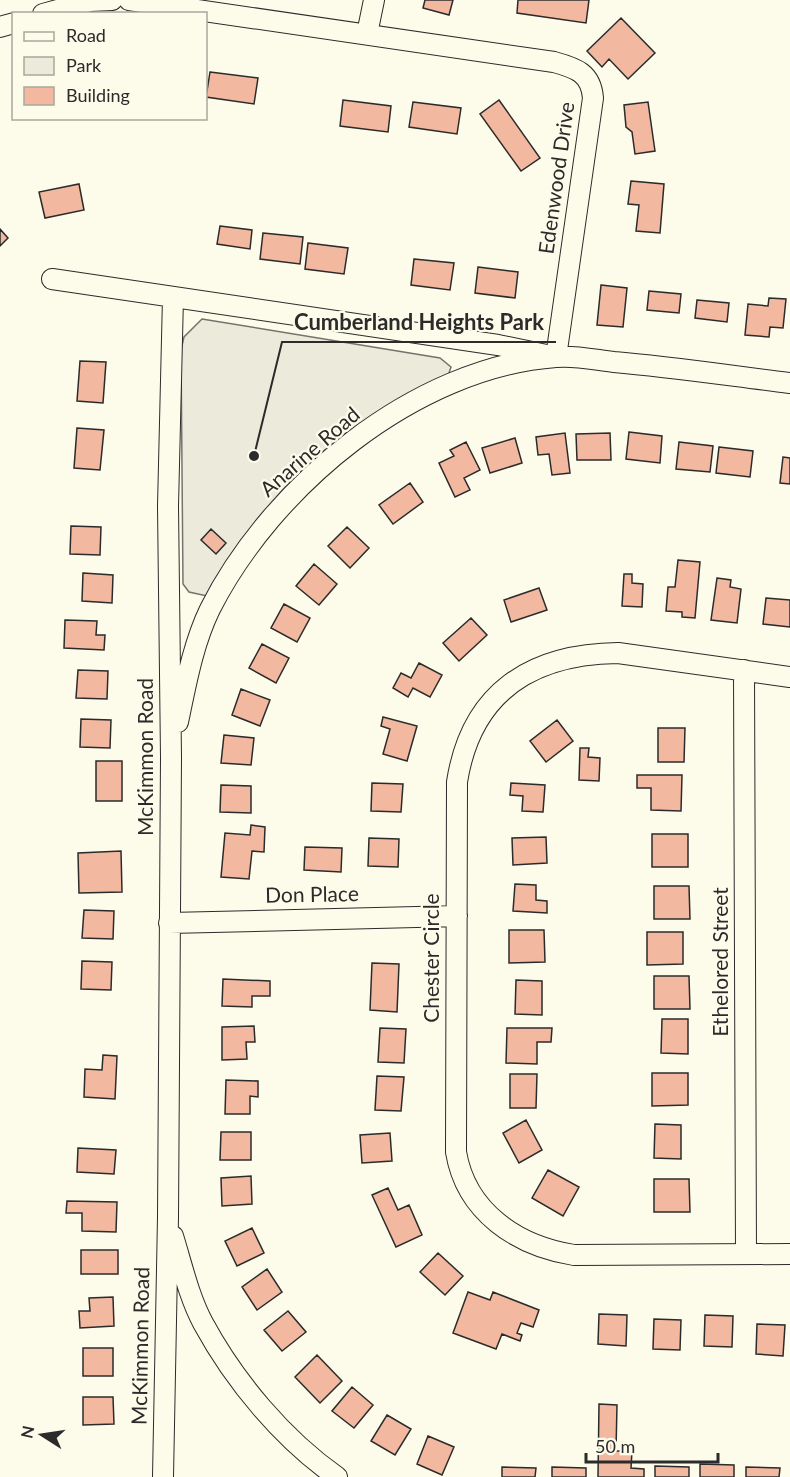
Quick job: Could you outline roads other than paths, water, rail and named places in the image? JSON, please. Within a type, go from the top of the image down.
[{"type":"street","points":[[50,12],[90,0],[112,0]]},
{"type":"street","name":"Edenwood Drive","points":[[129,0],[554,62],[577,68],[592,86],[593,98],[556,357]]},
{"type":"street","points":[[367,34],[374,0]]},
{"type":"street","name":"Anarine Road","points":[[52,279],[487,343],[556,357],[644,364],[790,383]]},
{"type":"street","name":"McKimmon Road","points":[[163,1477],[168,1216],[171,756],[168,529],[173,297]]},
{"type":"street","name":"Anarine Road","points":[[171,756],[192,660],[209,611],[236,563],[273,516],[344,449],[424,396],[457,380],[492,369],[556,357]]},
{"type":"street","name":"Chester Circle","points":[[790,677],[618,652],[594,653],[546,663],[504,687],[480,714],[468,735],[460,758],[457,782],[456,1152],[466,1186],[488,1215],[528,1243],[550,1251],[574,1256],[790,1254]]},
{"type":"street","name":"Ethelored Street","points":[[744,670],[746,1254]]},
{"type":"street","name":"Don Place","points":[[169,923],[457,916]]},
{"type":"street","name":"McKimmon Road","points":[[168,1216],[183,1269],[202,1322],[236,1374],[268,1413],[309,1457],[337,1477]]},
{"type":"place","name":"Cumberland Heights Park","points":[[254,456]]}]
